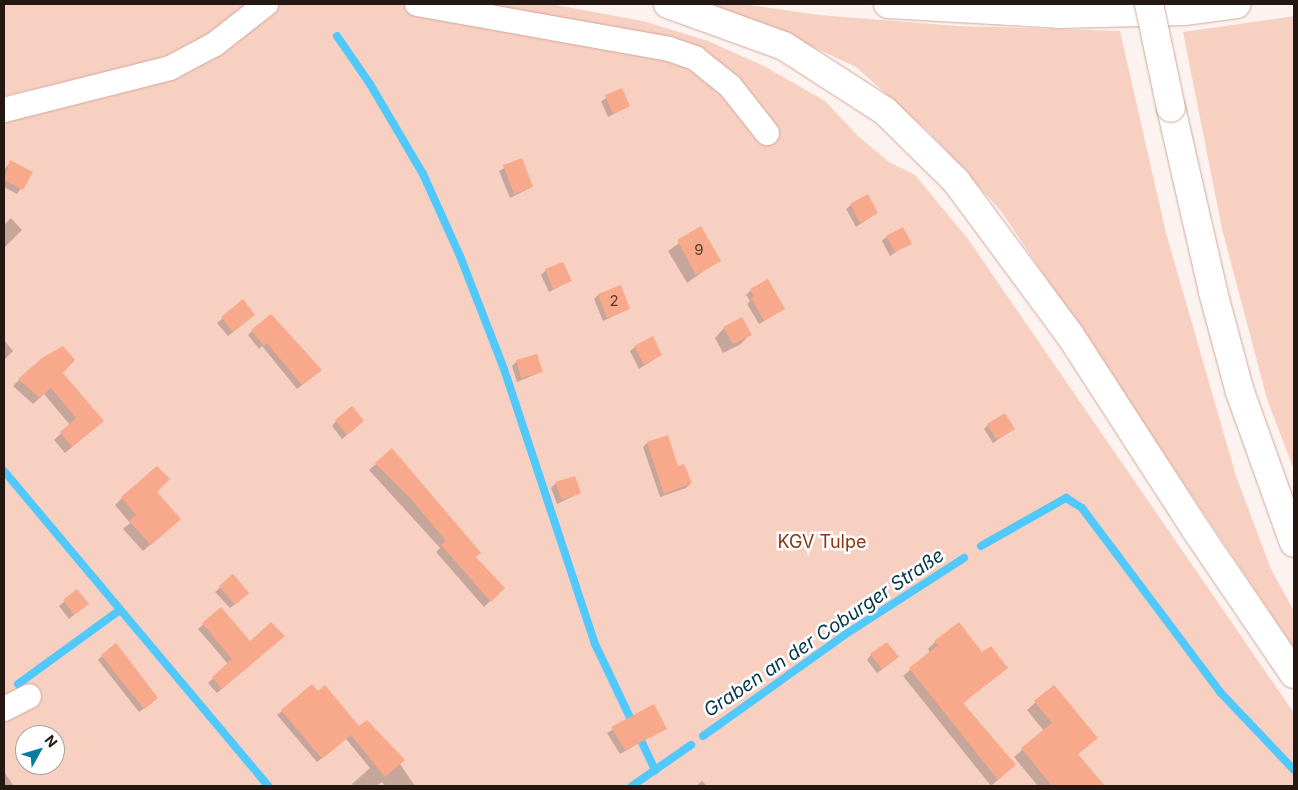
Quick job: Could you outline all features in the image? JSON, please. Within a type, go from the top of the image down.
[{"type":"highway","points":[[668,4],[784,46],[885,111],[956,181],[1070,335],[1196,530],[1294,674]]},
{"type":"highway","points":[[888,4],[1059,14],[1184,11],[1237,4]]},
{"type":"highway","points":[[1148,4],[1213,292],[1240,392],[1294,543]]},
{"type":"street","points":[[4,110],[170,68],[215,44],[266,4]]},
{"type":"street","points":[[417,4],[669,49],[695,58],[730,86],[767,134]]},
{"type":"street","points":[[4,709],[29,696]]},
{"type":"green space","name":"KGV Tulpe","points":[[4,4],[550,4],[643,21],[708,41],[764,66],[825,101],[859,137],[889,162],[915,175],[968,239],[1294,713],[1294,786],[4,786],[4,118],[161,61],[4,96]]},
{"type":"green space","points":[[700,4],[743,4],[819,15],[958,26],[1120,31],[1166,233],[1236,476],[1271,569],[1294,611],[1294,648],[1001,211],[930,133],[856,67],[774,29]]},
{"type":"green space","points":[[1294,16],[1294,470],[1267,399],[1222,229],[1183,32]]},
{"type":"building","points":[[622,88],[630,106],[613,114],[605,95]]},
{"type":"building","points":[[522,158],[533,187],[514,194],[503,165]]},
{"type":"building","points":[[10,160],[33,172],[23,190],[4,180]]},
{"type":"building","points":[[868,194],[878,213],[860,223],[850,204]]},
{"type":"building","points":[[701,226],[721,261],[696,275],[677,240]]},
{"type":"building","points":[[903,227],[912,244],[895,252],[886,236]]},
{"type":"building","points":[[563,262],[572,281],[553,289],[545,269]]},
{"type":"building","points":[[768,279],[785,309],[764,321],[751,298],[754,297],[750,289]]},
{"type":"building","points":[[621,285],[630,309],[607,318],[598,294]]},
{"type":"building","points":[[243,299],[255,315],[233,332],[221,317]]},
{"type":"building","points":[[271,314],[322,370],[302,385],[267,343],[264,346],[251,330]]},
{"type":"building","points":[[742,317],[752,335],[733,344],[723,327]]},
{"type":"building","points":[[653,336],[662,355],[644,365],[634,346]]},
{"type":"building","points":[[63,346],[75,360],[63,373],[104,421],[72,447],[60,432],[76,418],[51,388],[40,398],[18,379],[42,358]]},
{"type":"building","points":[[537,354],[543,372],[521,378],[516,360]]},
{"type":"building","points":[[352,406],[364,421],[347,435],[335,420]]},
{"type":"building","points":[[1005,413],[1015,429],[997,440],[987,424]]},
{"type":"building","points":[[668,435],[678,466],[684,464],[692,483],[664,494],[647,442]]},
{"type":"building","points":[[392,448],[481,553],[476,557],[505,588],[491,602],[441,545],[446,541],[412,500],[375,463]]},
{"type":"building","points":[[157,466],[170,479],[157,492],[181,519],[151,545],[129,521],[136,515],[121,497]]},
{"type":"building","points":[[575,476],[581,493],[562,500],[555,482]]},
{"type":"building","points":[[233,574],[249,593],[235,605],[219,586]]},
{"type":"building","points":[[77,589],[89,604],[74,615],[63,600]]},
{"type":"building","points":[[221,607],[250,641],[271,622],[285,636],[222,689],[212,677],[232,659],[202,623]]},
{"type":"building","points":[[959,622],[982,652],[991,646],[1008,668],[963,703],[1016,765],[998,780],[909,668],[938,645],[934,641]]},
{"type":"building","points":[[887,642],[899,657],[882,669],[870,654]]},
{"type":"building","points":[[116,643],[158,698],[144,709],[101,655]]},
{"type":"building","points":[[312,684],[318,691],[325,685],[359,726],[367,720],[405,760],[385,777],[351,735],[322,759],[281,710]]},
{"type":"building","points":[[1054,685],[1098,738],[1078,754],[1105,786],[1052,786],[1021,748],[1052,723],[1034,701]]},
{"type":"building","points":[[654,704],[667,729],[625,750],[611,727]]},
{"type":"waterway","points":[[337,36],[370,84],[423,174],[460,256],[504,369],[595,644],[655,770]]},
{"type":"waterway","name":"Graben an der Coburger Straße","points":[[4,471],[268,786]]},
{"type":"waterway","name":"Graben an der Coburger Straße","points":[[981,546],[1066,498],[1082,508],[1220,692],[1294,770]]},
{"type":"waterway","name":"Graben an der Coburger Straße","points":[[703,736],[849,632],[964,558]]},
{"type":"waterway","name":"Graben an der Coburger Straße","points":[[18,684],[120,610]]},
{"type":"waterway","name":"Graben an der Coburger Straße","points":[[632,786],[691,745]]}]
